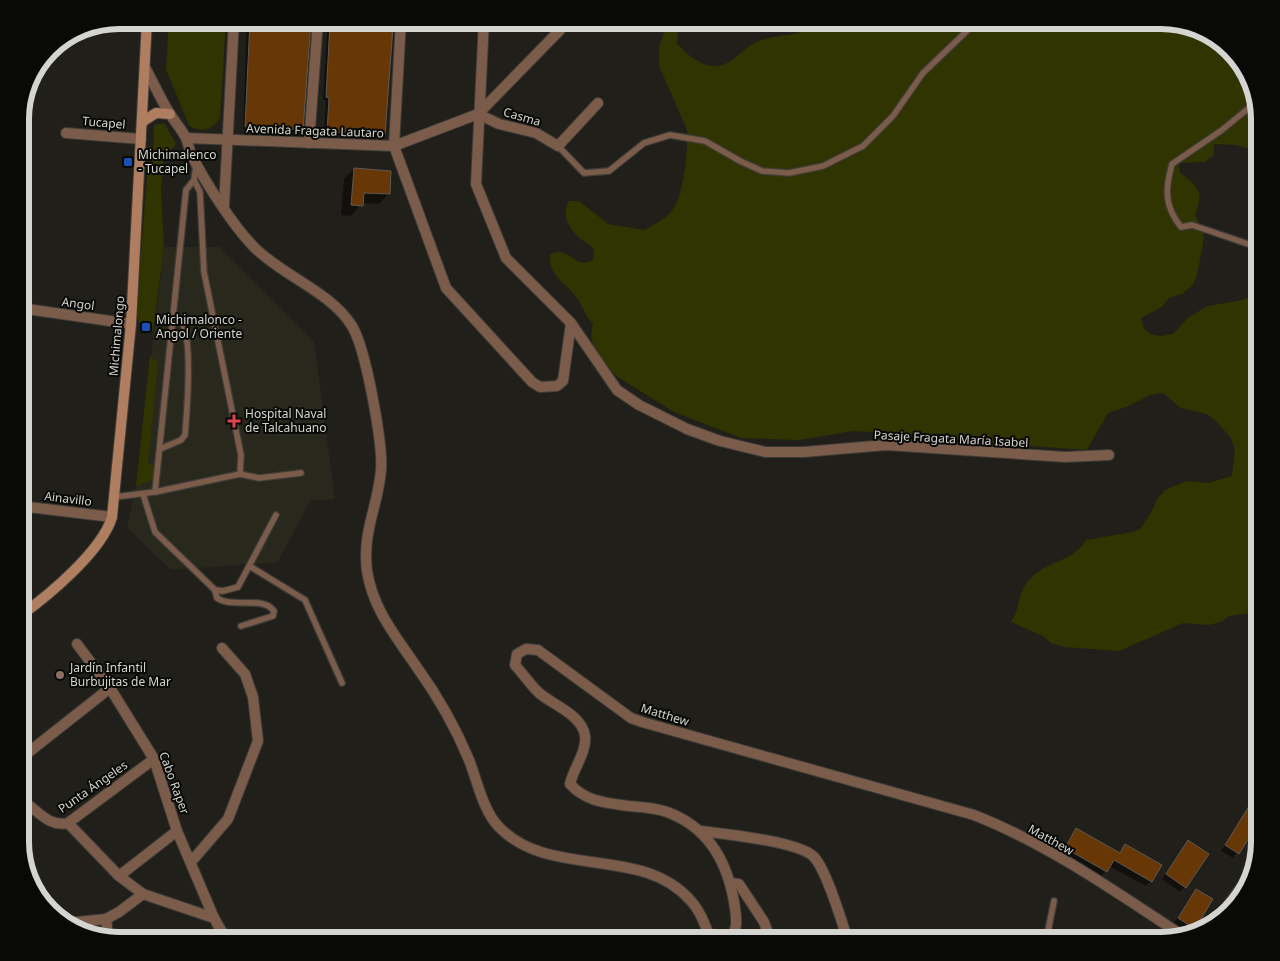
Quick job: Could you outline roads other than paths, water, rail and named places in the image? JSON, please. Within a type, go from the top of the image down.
[{"type":"main road","name":"Michimalongo","points":[[29,608],[95,547],[108,530],[112,518],[131,324],[147,29]]},
{"type":"main road","points":[[142,122],[156,113],[170,114]]},
{"type":"street","name":"Avenida Fragata Lautaro","points":[[224,207],[233,29]]},
{"type":"street","points":[[309,143],[317,29]]},
{"type":"street","points":[[400,29],[394,146],[446,288],[532,382],[540,387],[550,388],[557,386],[562,381],[571,323]]},
{"type":"street","name":"Pasaje Fragata María Isabel","points":[[483,29],[476,184],[506,258],[571,323],[618,390],[639,406],[687,429],[720,442],[765,452],[804,452],[886,446],[1056,457],[1109,455]]},
{"type":"street","name":"Avenida Fragata Lautaro","points":[[186,138],[394,146],[478,114],[560,29]]},
{"type":"street","points":[[146,69],[170,114],[186,138],[196,162],[224,207],[254,247],[323,298],[352,326],[365,366],[380,436],[381,473],[366,534],[368,573],[383,619],[443,706],[497,826],[526,846],[548,855],[629,868],[663,880],[681,891],[692,902],[702,918],[707,932]]},
{"type":"street","points":[[558,146],[598,103]]},
{"type":"street","name":"Casma","points":[[478,114],[498,124],[536,133],[558,146]]},
{"type":"street","name":"Tucapel","points":[[66,133],[141,139]]},
{"type":"street","name":"Angol","points":[[29,309],[131,324]]},
{"type":"street","name":"Ainavillo","points":[[29,507],[112,518]]},
{"type":"street","name":"Cabo Raper","points":[[77,644],[110,688],[154,759],[178,831],[214,918],[222,932]]},
{"type":"street","points":[[191,862],[228,819],[258,741],[253,696],[245,674],[222,648]]},
{"type":"street","name":"Matthew","points":[[734,932],[737,920],[730,882],[716,849],[701,831],[666,811],[602,802],[578,792],[570,784],[573,770],[583,753],[585,736],[579,722],[538,692],[515,665],[517,654],[526,649],[538,650],[631,718],[642,722],[974,815],[996,823],[1097,880],[1175,931]]},
{"type":"street","points":[[29,753],[110,688]]},
{"type":"street","name":"Punta Ángeles","points":[[29,806],[52,823],[61,825],[68,823],[154,759]]},
{"type":"street","points":[[68,823],[119,876],[143,894],[214,918]]},
{"type":"street","points":[[119,876],[178,831]]},
{"type":"street","points":[[701,831],[739,835],[772,842],[805,851],[813,856],[820,865],[845,932]]},
{"type":"street","points":[[730,882],[740,884],[764,922],[768,932]]},
{"type":"street","points":[[77,922],[106,919],[120,912],[143,894]]},
{"type":"street","points":[[106,919],[107,932]]},
{"type":"lane","points":[[558,146],[584,173],[609,171],[644,144],[670,135],[705,141],[762,171],[789,174],[822,166],[863,146],[893,116],[923,73],[969,29]]},
{"type":"lane","points":[[1250,107],[1222,130],[1172,164],[1166,186],[1171,215],[1181,227],[1192,225],[1251,245]]},
{"type":"lane","points":[[156,492],[186,190],[194,180],[196,162]]},
{"type":"lane","points":[[194,180],[200,192],[204,272],[241,455],[240,474]]},
{"type":"lane","points":[[160,449],[181,440],[185,435],[188,392],[186,337],[182,322],[173,314]]},
{"type":"lane","points":[[114,497],[156,492],[240,474],[259,478],[301,473]]},
{"type":"lane","points":[[143,494],[155,532],[215,590],[217,598],[222,602],[264,603],[274,611],[273,616],[268,619],[241,626]]},
{"type":"lane","points":[[215,590],[223,591],[238,587],[276,515]]},
{"type":"lane","points":[[250,567],[305,600],[342,683]]},
{"type":"lane","points":[[1048,932],[1054,901]]},
{"type":"place","name":"Michimalenco - Tucapel","points":[[128,162]]},
{"type":"place","name":"Michimalonco - Angol / Oriente","points":[[146,327]]},
{"type":"place","name":"Hospital Naval de Talcahuano","points":[[234,421]]},
{"type":"place","name":"Jardín Infantil Burbujitas de Mar","points":[[60,675]]}]
